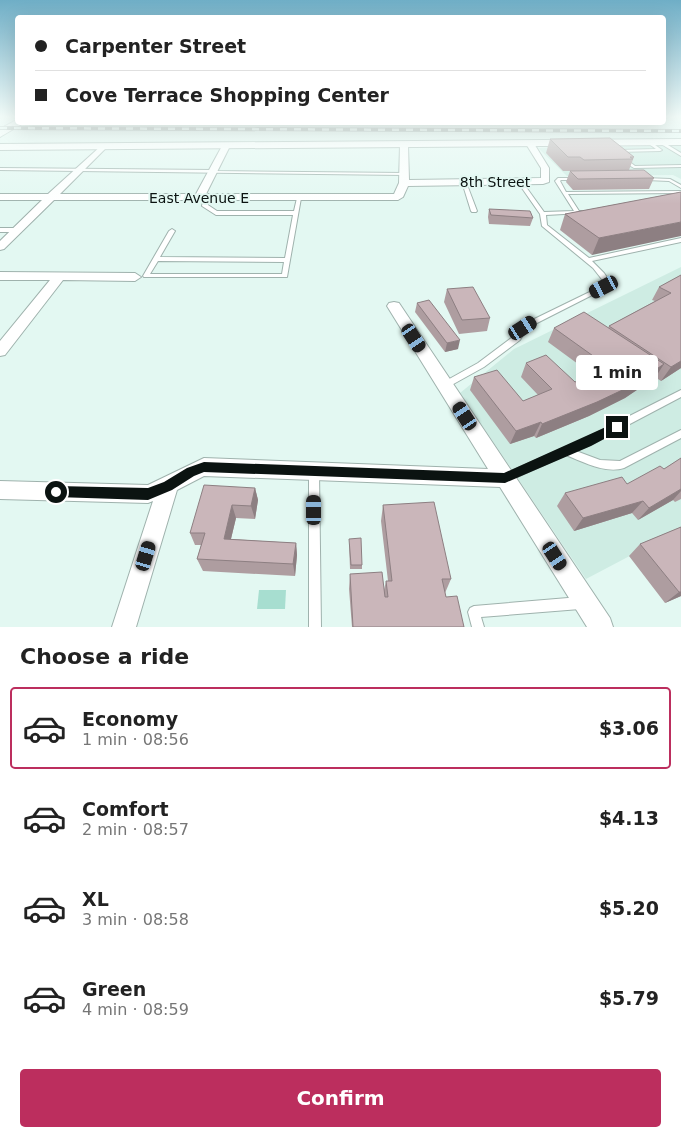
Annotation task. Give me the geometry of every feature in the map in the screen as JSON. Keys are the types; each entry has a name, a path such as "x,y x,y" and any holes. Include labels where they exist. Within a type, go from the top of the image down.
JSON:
{"main road":[{"path":"0,147 194,146"}],"street":[{"path":"202,198 226,146"},
{"path":"404,146 404,178"},
{"name":"8th Street","path":"404,178 464,182 546,180 545,168 531,146"},
{"path":"0,247 102,147"},
{"name":"East Avenue E","path":"0,196 398,197 404,178"},
{"path":"0,276 135,277"},
{"path":"0,351 58,277"},
{"path":"394,306 601,627"},
{"path":"0,490 148,494 168,486 190,472 204,467 505,478"},
{"path":"124,627 168,486"}],"lane":[{"path":"606,146 634,167 681,166"},
{"path":"614,151 660,150 655,146"},
{"path":"667,146 681,155"},
{"path":"675,166 681,171"},
{"path":"0,169 213,172 404,178"},
{"path":"577,212 557,181 560,179 579,179"},
{"path":"636,179 664,179 681,187"},
{"path":"445,385 481,365 517,338 523,328 604,287 607,282 604,276 544,225 543,214 518,181"},
{"path":"464,182 474,211"},
{"path":"564,192 681,192"},
{"path":"202,198 204,206 216,213 296,213"},
{"path":"172,231 146,276 285,276 299,198"},
{"path":"543,214 587,211"},
{"path":"0,230 18,230"},
{"path":"586,260 681,240"},
{"path":"156,259 288,260"},
{"path":"505,478 566,451 681,393"},
{"path":"566,451 600,464 621,465 634,460 681,434"},
{"path":"314,471 315,627"},
{"path":"478,627 474,612 585,603"}],"shaded area":[{"path":"681,146 681,179 673,175 567,176 538,148"},
{"path":"681,267 681,529 586,579 460,393 514,349"}],"green space":[{"path":"259,590 286,590 285,609 257,609"}],"building":[{"path":"557,146 620,146 634,157 630,157 633,159 584,160 580,157 568,157"},
{"path":"644,170 654,178 578,179 570,171"},
{"path":"681,192 681,222 599,238 565,214"},
{"path":"489,209 530,211 533,218 491,215"},
{"path":"681,275 681,361 671,367 609,326 671,293 659,287"},
{"path":"473,287 490,318 462,320 447,289"},
{"path":"429,300 460,340 447,343 417,303"},
{"path":"584,312 664,364 633,385 597,402 542,424 541,422 516,431 474,377 497,370 523,401 552,389 526,363 546,355 575,382 610,368 554,328"},
{"path":"681,458 681,489 649,508 643,501 583,518 565,493 622,477 627,484 660,466 664,469"},
{"path":"204,485 255,488 251,506 232,505 224,539 296,543 293,564 197,559 205,533 190,533"},
{"path":"434,502 451,579 442,579 446,597 457,596 464,627 353,627 350,574 382,572 385,597 388,597 386,581 392,581 383,505"},
{"path":"681,527 681,592 679,592 640,544"},
{"path":"361,538 362,565 351,565 349,539"}],"route":[{"path":"56,492 148,494 168,486 190,472 204,467 505,478 617,427"}]}
